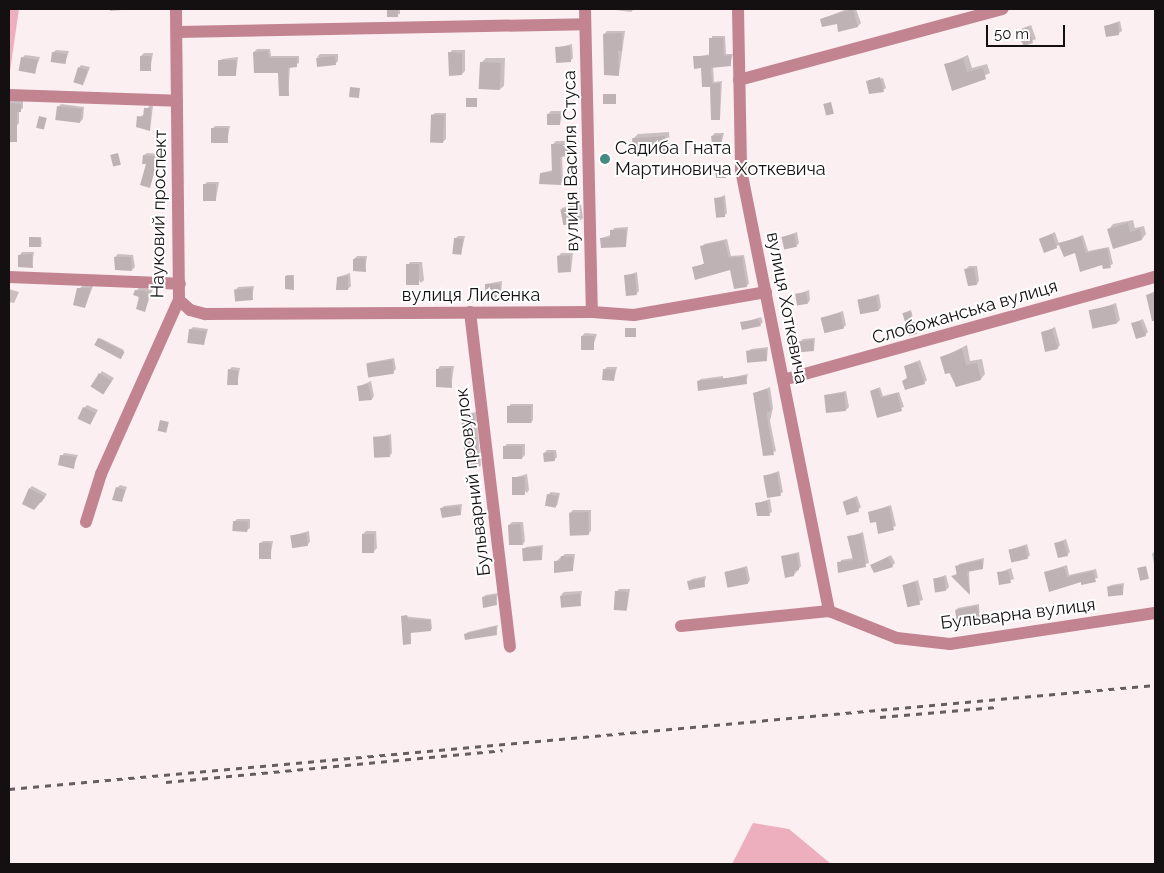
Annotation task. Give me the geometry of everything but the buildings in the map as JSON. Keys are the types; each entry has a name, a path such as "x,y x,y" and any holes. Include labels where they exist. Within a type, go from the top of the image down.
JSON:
{"street":[{"name":"Науковий проспект","path":"86,522 101,474 179,300 176,9"},
{"name":"вулиця Василя Стуса","path":"585,9 592,312"},
{"name":"вулиця Хоткевича","path":"738,9 741,170 829,611"},
{"path":"739,80 1003,9"},
{"path":"177,32 585,24"},
{"path":"9,94 177,101"},
{"path":"9,277 180,284"},
{"name":"Слобожанська вулиця","path":"783,380 1155,277"},
{"name":"вулиця Лисенка","path":"179,300 190,310 205,314 592,312 634,316 766,292"},
{"name":"Бульварний провулок","path":"470,312 510,647"},
{"name":"Бульварна вулиця","path":"681,626 829,611 897,638 950,644 1155,612"}],"shaded area":[{"path":"9,9 19,9 9,78"},
{"path":"753,823 789,829 831,864 732,864"}],"railway":[{"path":"9,789 1155,685"},
{"path":"880,717 997,707"},
{"path":"166,782 502,750"}],"place":[{"name":"Садиба Гната Мартиновича Хоткевича","path":"605,159"}]}
